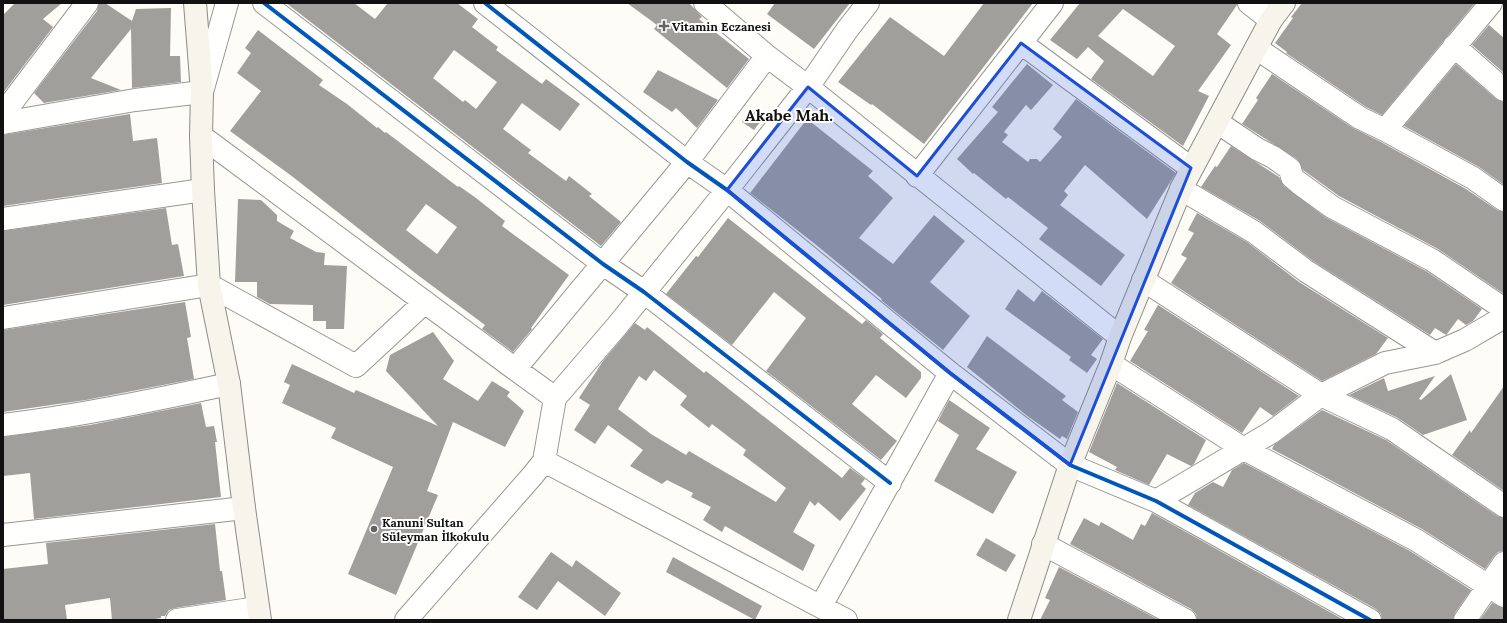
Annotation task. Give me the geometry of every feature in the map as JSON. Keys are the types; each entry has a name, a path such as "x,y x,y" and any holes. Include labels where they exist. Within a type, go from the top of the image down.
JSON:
{"street":[{"path":"3,114 87,3"},
{"path":"177,620 259,614 229,384 209,285 203,190 202,92 195,3"},
{"path":"202,92 227,3"},
{"path":"264,3 603,264 644,292 890,483"},
{"path":"485,3 687,162 727,190 950,373 1070,465 1156,501 1370,620"},
{"path":"705,3 767,56 808,87 917,176 1120,337"},
{"path":"406,620 544,461 555,398 617,326 727,190 808,87 847,30 868,3"},
{"path":"917,176 1052,3"},
{"path":"1249,3 1271,20"},
{"path":"1019,620 1070,465 1111,364 1120,337 1181,189 1271,20 1284,3"},
{"path":"1385,130 1491,3"},
{"path":"1022,43 1191,168"},
{"path":"1454,46 1504,90"},
{"path":"1256,48 1360,118 1473,178 1504,200"},
{"path":"515,370 687,162 767,56"},
{"path":"3,123 134,100 202,92"},
{"path":"1217,122 1257,149 1273,156 1290,169 1292,177 1332,207 1432,260 1504,309"},
{"path":"202,136 515,370 555,398"},
{"path":"1181,189 1254,232 1306,271 1435,353"},
{"path":"3,220 203,190"},
{"path":"1143,280 1321,395 1392,430 1504,506"},
{"path":"3,318 209,285 356,366 425,302"},
{"path":"1156,501 1272,432 1321,395 1385,363 1435,353 1466,340 1504,317"},
{"path":"1111,364 1244,449 1416,540 1496,591"},
{"path":"821,606 950,373"},
{"path":"3,426 157,399 229,384"},
{"path":"544,461 846,620"},
{"path":"3,535 244,508"},
{"path":"1043,544 1185,620"},
{"path":"1465,620 1496,591 1504,562"}],"highlighted area":[{"path":"1021,43 1191,168 1070,465 950,373 727,190 808,87 917,176"}],"building":[{"path":"15,3 62,3 43,19 53,27 3,93 3,15"},
{"path":"99,3 105,3 132,21 136,9 171,8 170,56 180,56 181,82 132,88 131,29 91,78 121,90 44,103 34,93 97,11"},
{"path":"286,3 354,3 375,19 388,3 457,3 478,19 472,27 498,47 496,50 542,84 546,79 580,104 560,131 522,103 503,129 531,150 528,153 566,181 569,176 592,194 589,196 621,222 601,246","holes":["454,50 497,82 476,109 465,100 463,102 433,78"]},
{"path":"627,3 689,3 702,17 699,19 749,59 727,88 654,29 657,25"},
{"path":"775,3 850,3 814,49 767,14"},
{"path":"984,3 1033,3 924,144 872,104 871,105 838,82 890,17 944,56"},
{"path":"1080,3 1237,3 1217,34 1231,45 1198,91 1209,96 1183,146 1091,79 1104,61 1088,47 1077,59 1050,40","holes":["1123,9 1175,46 1153,76 1098,36"]},
{"path":"1302,3 1475,3 1382,115 1366,107 1286,53 1287,52 1275,43 1293,18 1291,17"},
{"path":"1489,25 1504,38 1504,73 1472,45"},
{"path":"258,30 323,80 319,85 347,104 377,128 378,127 385,133 386,132 458,187 459,186 476,198 505,221 502,226 569,275 531,328 532,329 513,352 482,329 485,325 419,276 293,177 230,131 261,91 237,73 251,53 245,48","holes":["426,204 457,227 437,254 406,230"]},
{"path":"1027,64 1053,85 1031,110 1026,105 1004,132 1008,135 1002,142 1028,162 1030,159 1037,159 1040,162 1062,137 1053,129 1076,99 1176,173 1147,219 1085,165 1064,191 1068,195 1060,205 1125,255 1101,286 1039,239 1048,228 1008,197 1006,199 974,173 973,174 957,159 998,112 992,107"},
{"path":"1456,64 1496,99 1504,102 1504,185 1479,167 1404,126"},
{"path":"658,70 718,100 697,128 676,108 672,112 643,92"},
{"path":"1272,74 1353,128 1466,189 1497,210 1504,212 1504,294 1438,249 1339,196 1303,170 1297,159 1242,124 1258,100 1256,98"},
{"path":"750,109 764,117 754,130 742,122"},
{"path":"130,114 133,141 157,138 162,183 3,206 3,135"},
{"path":"807,119 873,171 868,176 893,198 859,238 893,264 934,215 965,241 930,282 970,316 943,350 815,244 750,193"},
{"path":"1231,146 1279,177 1284,186 1325,217 1426,271 1482,309 1473,321 1466,325 1458,319 1446,335 1435,328 1430,335 1313,261 1260,221 1201,187"},
{"path":"238,199 261,200 277,215 277,221 294,231 290,238 316,252 325,253 324,265 347,266 344,329 326,329 326,321 313,321 313,305 270,304 257,297 257,282 235,282"},
{"path":"166,208 172,245 178,244 184,276 3,305 3,231"},
{"path":"1197,213 1247,242 1299,282 1388,338 1376,354 1322,381 1171,283 1187,258 1181,255 1194,233 1188,230"},
{"path":"728,218 862,324 866,320 883,334 880,338 921,372 921,378 906,398 876,375 852,404 897,441 881,460 766,371 806,318 774,292 732,345 666,294 696,256 698,257"},
{"path":"1018,289 1034,302 1042,291 1103,339 1091,355 1097,359 1087,373 1069,360 1071,357 1005,309"},
{"path":"185,302 191,337 187,338 194,379 86,400 3,412 3,330"},
{"path":"1158,305 1299,396 1273,416 1260,407 1242,433 1130,361 1148,331 1144,330"},
{"path":"635,323 645,330 647,327 704,373 706,371 842,478 850,468 865,479 861,484 866,489 840,521 818,502 815,506 810,501 793,532 815,545 803,571 725,526 722,532 703,520 711,507 691,497 693,493 667,480 662,484 630,466 643,450 608,425 595,444 574,430 590,405 579,398 603,361","holes":["654,370 687,396 680,405 709,428 712,424 746,450 743,455 786,488 776,502 689,451 686,455 651,434 618,409 639,376 646,381"]},
{"path":"433,332 454,361 443,379 478,401 492,381 510,392 507,396 524,411 505,447 453,422 427,491 438,495 396,595 348,574 393,467 331,438 336,428 282,403 290,385 284,382 292,364 354,393 356,390 438,426 386,371 390,355"},
{"path":"987,336 1066,396 1062,400 1078,412 1067,439 1062,436 1060,439 1026,415 967,367"},
{"path":"1451,374 1467,420 1423,435 1398,418 1349,395 1384,378 1388,391 1435,376 1419,399 1421,400"},
{"path":"1117,383 1206,440 1194,464 1191,466 1167,454 1149,485 1115,470 1117,467 1089,452"},
{"path":"1504,386 1504,491 1452,455 1470,430 1471,433"},
{"path":"949,400 990,428 976,449 1017,472 993,514 934,481 959,435 938,421"},
{"path":"201,403 206,427 214,426 217,442 215,442 221,497 34,519 30,473 3,476 3,437 90,425"},
{"path":"1322,410 1386,440 1497,516 1504,518 1503,551 1498,552 1494,556 1485,569 1422,529 1272,449 1274,445"},
{"path":"1244,463 1410,551 1471,590 1455,613 1453,620 1382,620 1381,614 1376,609 1188,505 1195,493 1213,482 1223,487 1232,470"},
{"path":"1152,513 1344,620 1197,620 1196,614 1191,609 1070,544 1084,518 1099,526 1101,522 1133,540 1141,524 1145,526"},
{"path":"215,524 220,571 222,571 226,600 175,608 169,610 165,616 161,616 161,618 150,620 112,620 110,598 65,605 67,620 3,620 3,569 48,564 46,543"},
{"path":"986,538 1016,555 1006,572 976,555"},
{"path":"551,552 572,567 576,560 621,593 605,616 558,581 537,610 518,597"},
{"path":"673,557 762,606 755,620 666,572"},
{"path":"1059,567 1159,620 1040,620 1050,600 1045,598"},
{"path":"1492,603 1504,608 1504,620 1480,620"}],"cycle path":[{"path":"264,3 603,264 644,292 890,483"},
{"path":"485,3 687,162 727,190 950,373 1070,465 1156,501 1370,620"}],"place":[{"name":"Vitamin Eczanesi","path":"664,26"},
{"name":"Kanuni Sultan Süleyman İlkokulu","path":"374,529"}],"district":[{"name":"Akabe Mah.","path":"789,115"}]}
